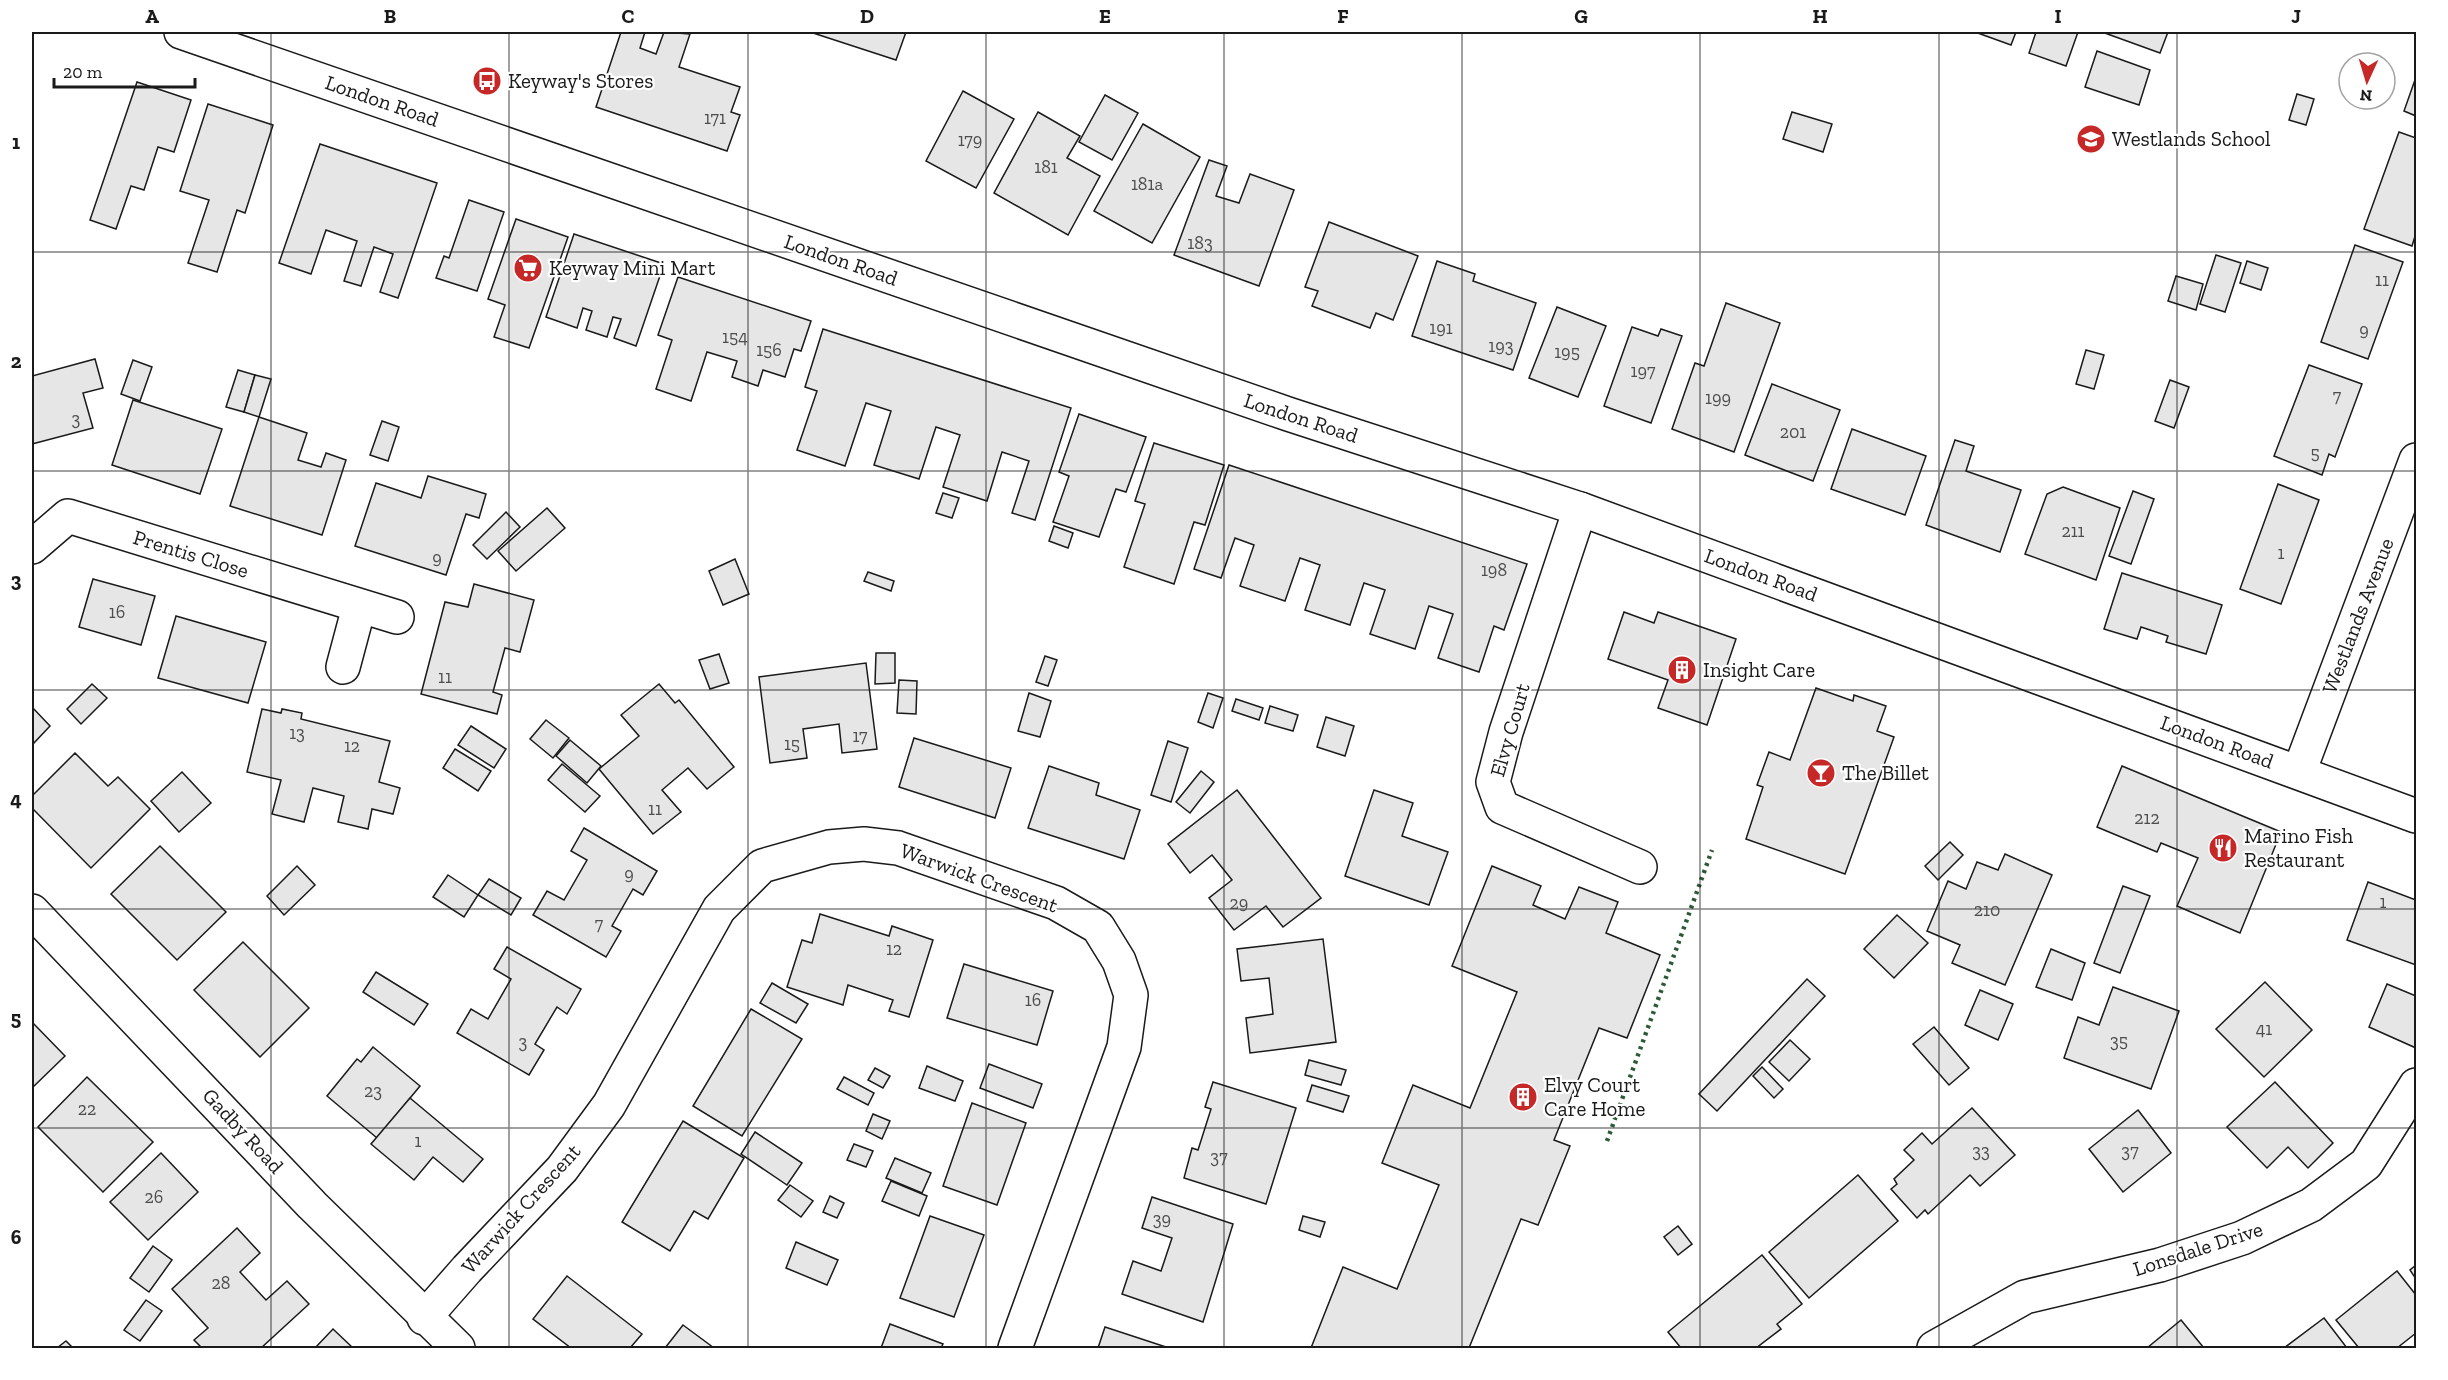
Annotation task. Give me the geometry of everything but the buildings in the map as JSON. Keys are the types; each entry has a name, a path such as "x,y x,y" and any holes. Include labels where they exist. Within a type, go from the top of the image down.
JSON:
{"street":[{"name":"London Road","path":"181,32 1288,414 1580,509 2416,816"},
{"name":"Westlands Avenue","path":"2299,772 2416,460"},
{"name":"Elvy Court","path":"1580,509 1506,732 1493,782 1502,807 1640,867"},
{"name":"Prentis Close","path":"32,547 68,516 397,617"},
{"path":"343,667 359,607"},
{"name":"Warwick Crescent","path":"424,1318 562,1169 609,1105 719,909 762,866 829,847 864,844 898,848 1056,903 1098,927 1119,961 1131,995 1124,1047 1016,1348"},
{"name":"Gadby Road","path":"32,911 424,1318 458,1348"},
{"name":"Lonsdale Drive","path":"1934,1348 2025,1297 2160,1265 2242,1238 2311,1205 2366,1164 2416,1086"}],"hedge":[{"path":"1607,1141 1712,850"}],"place":[{"name":"Keyway's Stores","path":"487,81"},
{"name":"Westlands School","path":"2091,139"},
{"name":"Keyway Mini Mart","path":"528,268"},
{"name":"Insight Care","path":"1682,670"},
{"name":"The Billet","path":"1821,773"},
{"name":"Marino Fish Restaurant","path":"2223,848"},
{"name":"Elvy Court Care Home","path":"1523,1097"}]}
